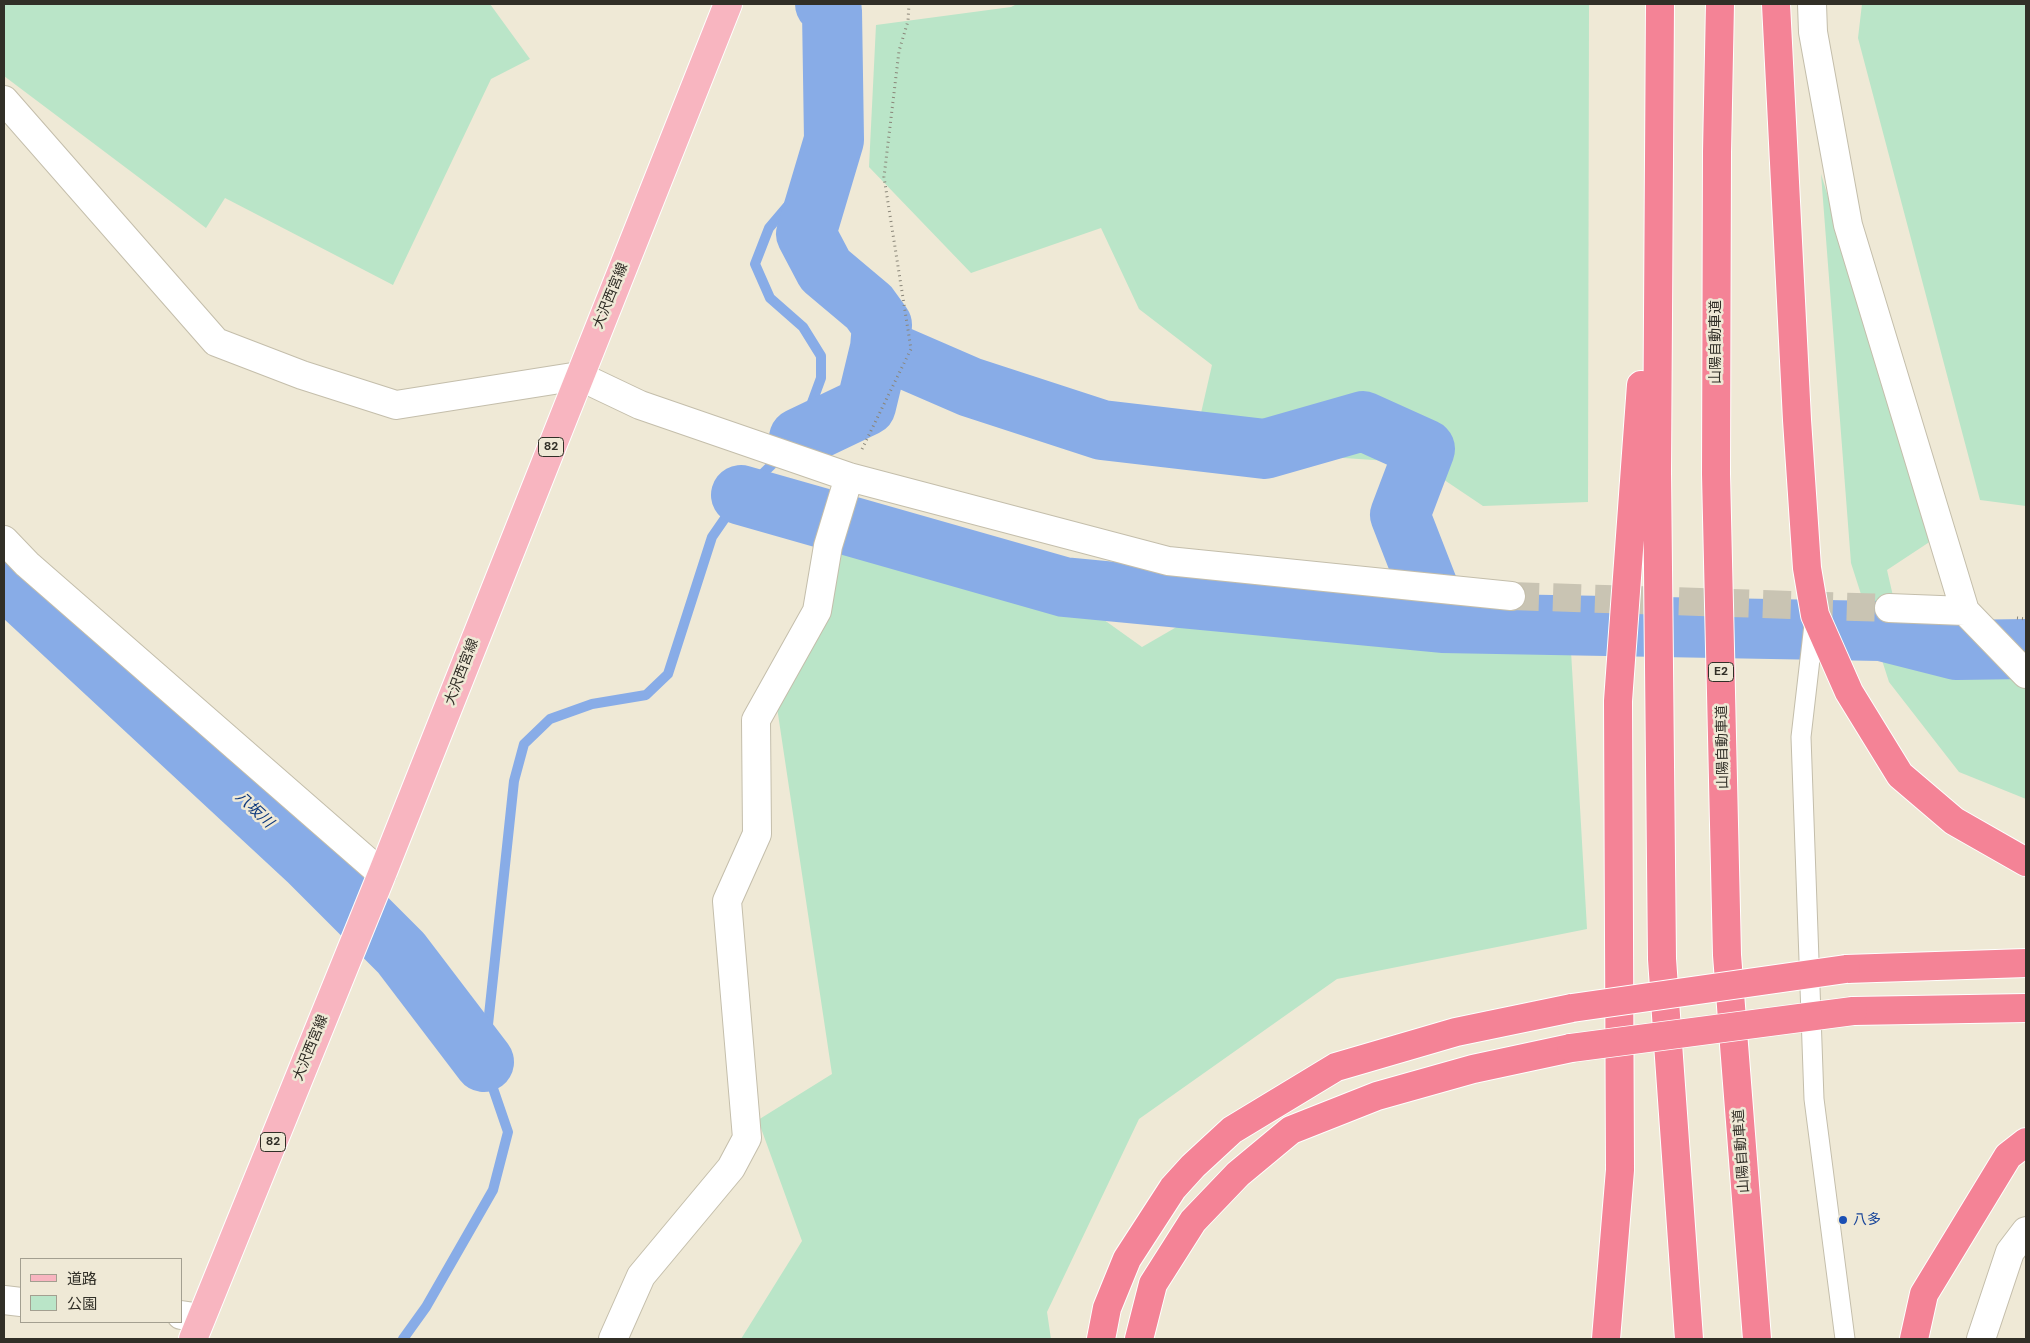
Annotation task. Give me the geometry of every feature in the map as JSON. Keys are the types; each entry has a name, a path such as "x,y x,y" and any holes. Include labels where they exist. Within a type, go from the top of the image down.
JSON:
{"highway":[{"path":"1660,4 1658,470 1662,959 1689,1339"},
{"name":"山陽自動車道","path":"1720,4 1717,152 1716,474 1728,955 1757,1339"},
{"path":"1776,4 1798,430 1807,568 1815,615 1849,692 1900,775 1954,821 2026,862"},
{"path":"1606,1339 1620,1170 1618,701 1658,152"},
{"path":"1101,1339 1107,1308 1127,1259 1173,1188 1193,1166 1232,1130 1336,1067 1456,1032 1572,1008 1846,969 2026,963"},
{"path":"1139,1339 1153,1284 1193,1221 1238,1174 1291,1130 1376,1096 1473,1069 1571,1048 1853,1011 2026,1008"},
{"path":"1914,1339 1924,1294 2008,1156 2026,1142"}],"main road":[{"name":"大沢西宮線","path":"192,1324 354,944 728,4"}],"street":[{"path":"1812,4 1813,32 1848,225 1965,611 2026,674"},
{"path":"4,100 216,342 302,375 396,405 579,376 640,405 849,477 1168,561 1512,596"},
{"path":"613,1339 640,1276 730,1168 746,1138 727,901 758,834 756,720 818,612 828,546 849,477"},
{"path":"4,540 28,564 379,882"},
{"path":"1889,608 1965,611"},
{"path":"1982,1339 2010,1252 2026,1231"},
{"path":"4,1300 20,1302"}],"lane":[{"path":"1815,615 1801,737 1814,1099 1845,1339"}],"path":[{"path":"849,477 911,349 884,177 899,51 908,21 909,4"}],"green space":[{"path":"4,4 490,4 530,59 491,79 393,285 225,198 206,228 4,76"},
{"path":"1017,4 1589,4 1588,502 1483,506 1419,463 1193,448 1212,365 1139,309 1101,228 971,273 869,167 876,25 1011,7"},
{"path":"1862,4 2026,4 2026,506 1980,500 1858,38"},
{"path":"1821,174 1934,539 1887,570 1908,661 2026,674 2026,799 1959,772 1889,682 1851,563"},
{"path":"837,543 1086,607 1142,647 1199,614 1571,651 1587,929 1337,979 1139,1119 1047,1312 1051,1339 741,1339 802,1241 758,1120 832,1074 775,694"}],"waterway":[{"path":"403,1339 426,1307 493,1190 508,1132 484,1062 514,781 524,744 550,719 592,704 646,695 668,674 712,537 741,495 799,438 821,378 821,356 803,327 770,298 755,264 769,228 797,195 811,148 813,4"},
{"path":"825,4 832,11 834,140 806,234 825,270 869,307 882,325 880,348"},
{"path":"799,438 866,406 880,348 970,387 1102,430 1265,449 1363,421 1425,449 1400,515 1442,623"},
{"path":"741,495 1064,587 1442,623 1881,631 1956,650 2026,649"},
{"name":"八坂川","path":"4,578 309,861 401,953 484,1062"}],"tunnel":[{"path":"1511,596 1889,608"}],"place":[{"name":"八多","path":"1843,1220"}]}
